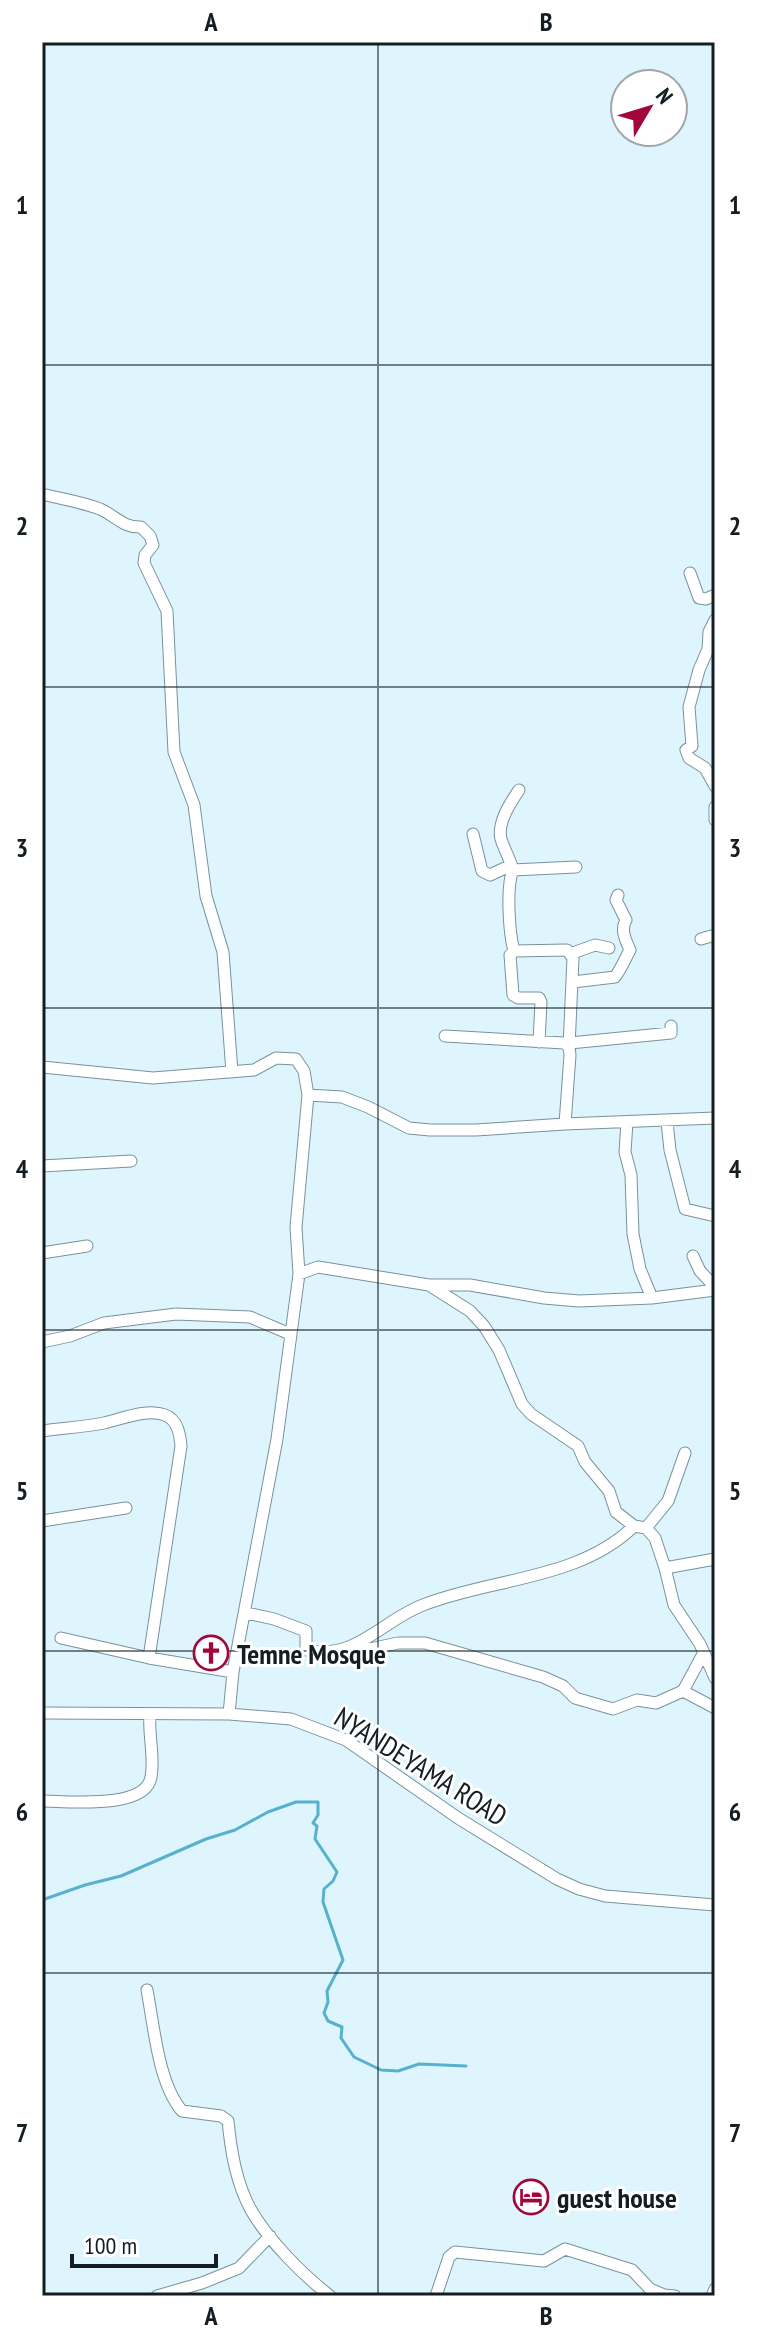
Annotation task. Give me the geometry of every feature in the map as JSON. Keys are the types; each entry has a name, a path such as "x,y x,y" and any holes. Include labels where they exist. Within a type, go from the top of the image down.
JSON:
{"street":[{"path":"42,494 104,510 122,524 141,527 150,536 153,545 145,555 144,563 167,611 174,752 194,805 202,880 223,952 232,1072"},
{"path":"690,573 699,598 715,595"},
{"path":"715,620 689,707 692,746 686,750 689,758 705,768 715,786"},
{"path":"513,870 501,839 501,829 507,809 519,790"},
{"path":"715,807 715,820"},
{"path":"473,834 482,871 490,875 505,868 576,867"},
{"path":"513,870 510,874 510,897 514,951"},
{"path":"573,982 615,977 619,972 630,950 624,938 623,924 626,920 616,900 618,895"},
{"path":"701,939 715,935"},
{"path":"570,954 595,945 609,948"},
{"path":"539,1042 541,1002 539,998 518,998 513,995 510,955 514,951 567,950 573,958 573,982 565,1124"},
{"path":"445,1036 569,1045 671,1033 671,1026"},
{"path":"42,1067 153,1078 254,1070 276,1058 296,1059 304,1071 308,1095 296,1227 299,1274 277,1439 233,1672 229,1714"},
{"path":"308,1095 342,1097 409,1128 476,1130 715,1118"},
{"path":"627,1122 625,1152 631,1175 633,1234 640,1269 652,1298"},
{"path":"667,1122 670,1150 685,1209 715,1216"},
{"path":"42,1166 131,1161"},
{"path":"42,1253 87,1246"},
{"path":"693,1256 702,1274 715,1289"},
{"path":"299,1274 318,1267 429,1285 470,1285 579,1301 652,1298 715,1289"},
{"path":"698,1292 702,1274"},
{"path":"429,1285 470,1311 484,1326 499,1350 522,1404 531,1414 578,1446 585,1462 609,1491 616,1512 655,1538 674,1605 700,1644 715,1678"},
{"path":"42,1342 70,1336 104,1323 176,1314 250,1317 290,1334"},
{"path":"42,1431 150,1413 167,1415 175,1422 181,1446 149,1658"},
{"path":"246,1613 306,1631 306,1650 326,1651 361,1643 423,1605 454,1593 500,1584 566,1565 620,1541 668,1501 685,1453"},
{"path":"42,1521 126,1508"},
{"path":"665,1568 715,1559"},
{"path":"61,1638 149,1658 233,1672"},
{"path":"361,1643 370,1649 398,1643 425,1643 543,1677 563,1686 575,1698 613,1709 637,1700 656,1703 683,1691 703,1654"},
{"path":"683,1691 715,1708"},
{"name":"NYANDEYAMA ROAD","path":"42,1713 229,1714 291,1719 346,1740 458,1818 557,1879 579,1889 605,1896 715,1905"},
{"path":"42,1801 103,1801 135,1796 146,1789 152,1778 148,1735 150,1714"},
{"path":"147,1990 159,2057 172,2099 182,2111 221,2116 228,2121 231,2152 251,2211 270,2236 330,2296"},
{"path":"157,2296 239,2268 270,2236"},
{"path":"436,2296 449,2257 455,2252 544,2261 565,2249 600,2257 632,2270 650,2289 675,2296"},
{"path":"712,2296 715,2289"}],"waterway":[{"path":"42,1900 121,1876 296,1802 318,1802 318,1815 313,1823 317,1826 315,1839 337,1872 324,1889 323,1902 343,1960 327,1991 328,2002 324,2013 328,2021 342,2027 341,2038 354,2057 381,2070 398,2071 419,2064 466,2066"}],"place":[{"name":"Temne Mosque","path":"211,1653"},
{"name":"guest house","path":"531,2197"}]}
